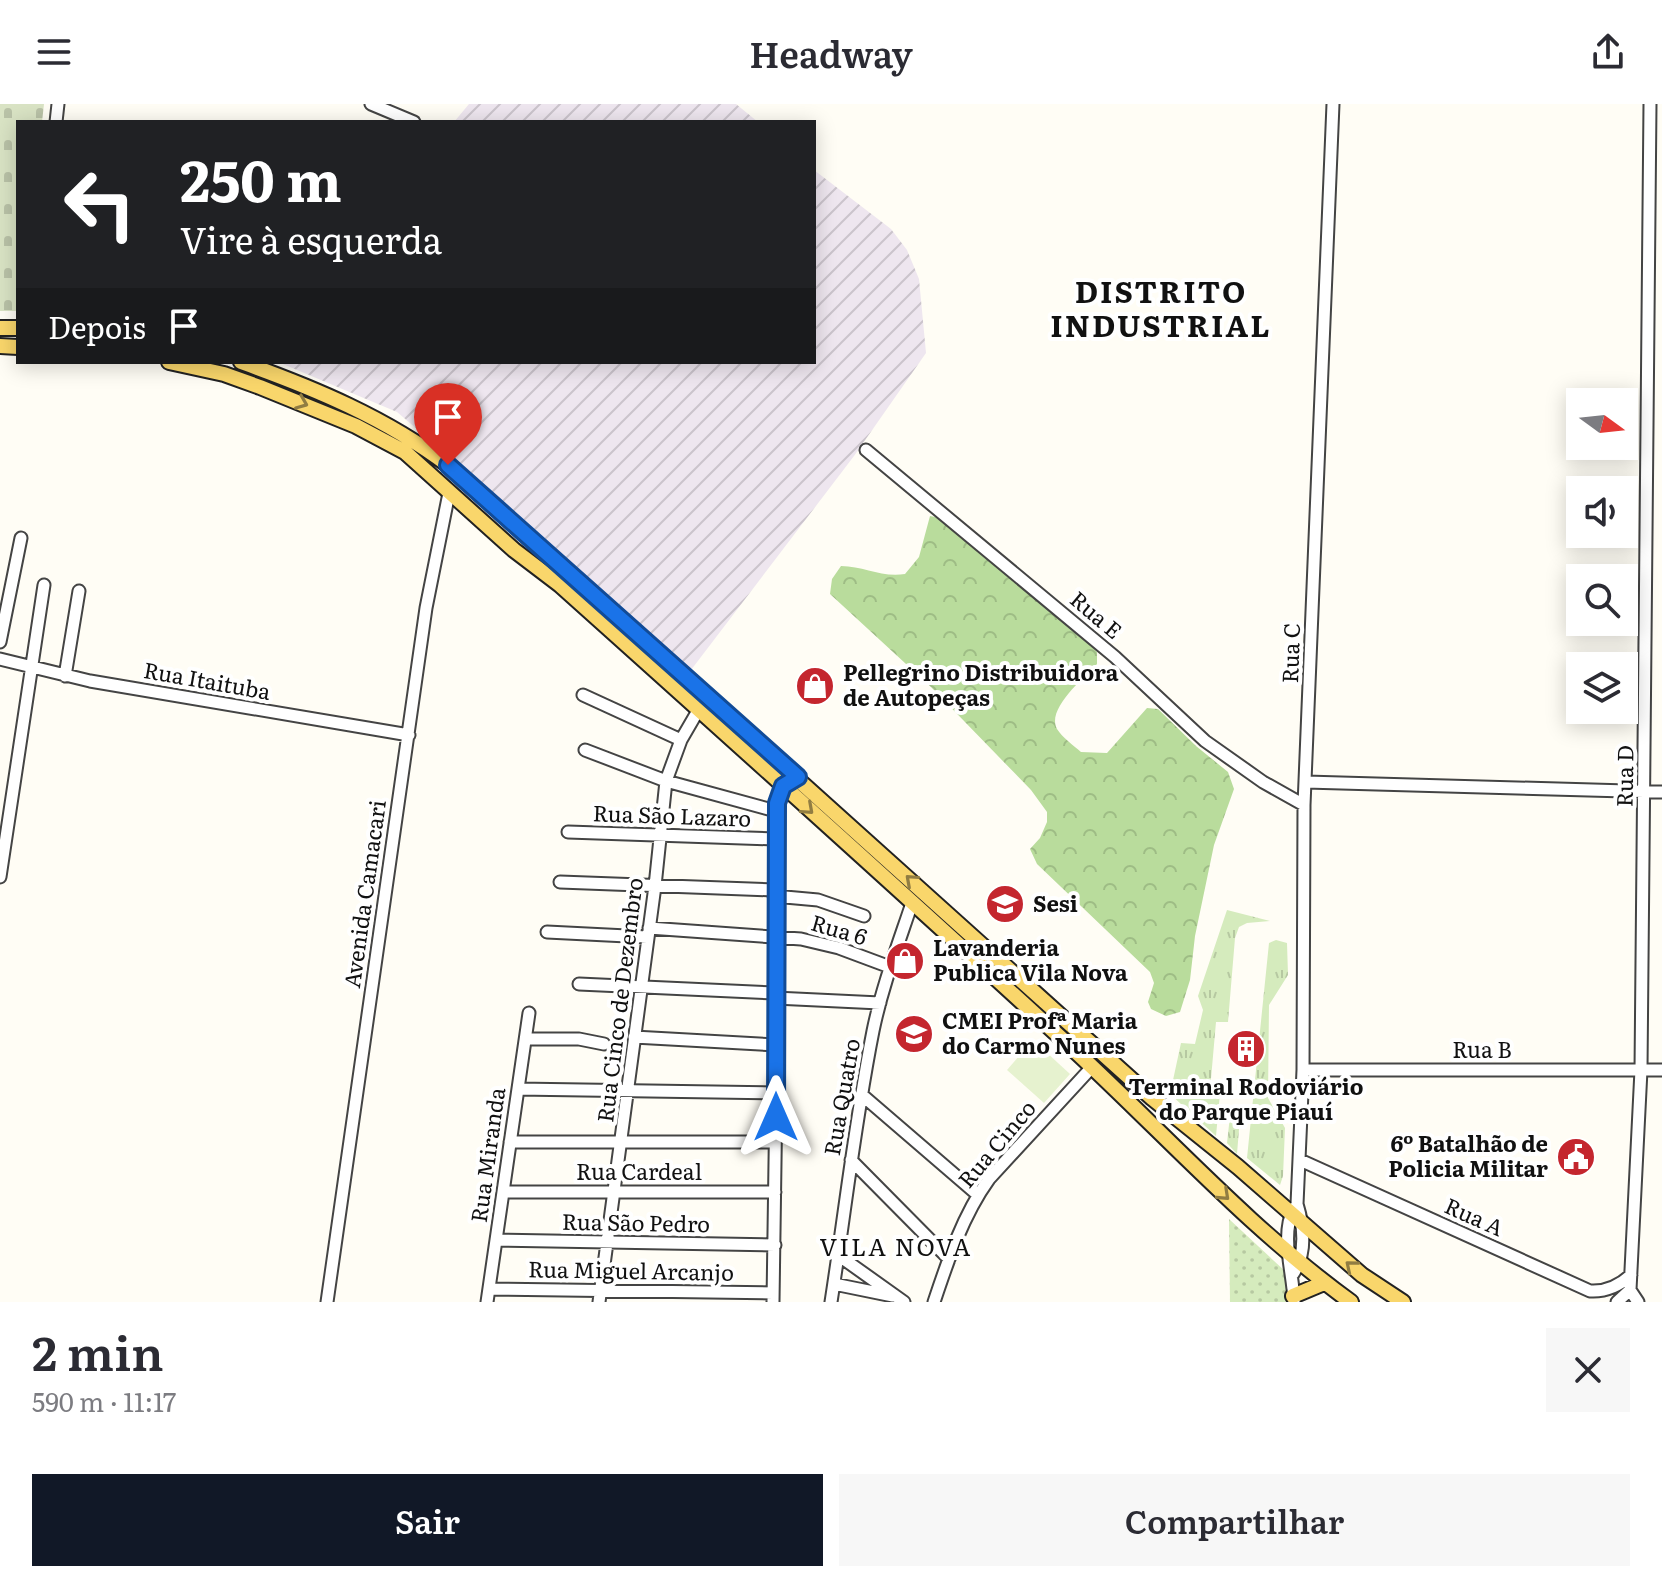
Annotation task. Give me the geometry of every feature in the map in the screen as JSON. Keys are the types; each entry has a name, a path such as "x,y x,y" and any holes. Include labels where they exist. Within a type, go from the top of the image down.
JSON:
{"main road":[{"path":"178,364 224,374 260,387 344,421 413,458 699,709 721,719 798,777 1152,1098 1294,1209 1303,1225 1362,1275 1403,1302"},
{"path":"246,364 381,421 431,452 457,473 721,719 783,786 1092,1067 1287,1251 1296,1268 1351,1302"},
{"path":"260,387 265,371"},
{"path":"446,490 448,476 457,473"},
{"path":"510,546 519,540 522,531"},
{"path":"783,786 798,777"},
{"path":"940,928 951,916"},
{"path":"1171,1144 1202,1163 1221,1154"},
{"path":"1294,1299 1324,1283"}],"street":[{"path":"371,104 409,120"},
{"name":"Rua C","path":"1287,1251 1300,1160 1304,805 1333,104"},
{"name":"Rua D","path":"1630,1290 1641,1070 1650,104"},
{"name":"Rua E","path":"866,450 1115,657 1205,741 1263,782 1304,805"},
{"name":"Avenida Camacari","path":"327,1302 426,608 446,490"},
{"path":"0,642 21,538"},
{"path":"0,877 3,837 44,585"},
{"path":"65,676 79,591"},
{"name":"Rua Itaituba","path":"0,659 65,676 409,735"},
{"path":"583,695 681,740"},
{"name":"Rua Cinco de Dezembro","path":"600,1296 655,886 666,781 681,740 699,709"},
{"path":"585,750 666,781 776,811"},
{"path":"1306,782 1662,792"},
{"path":"773,1298 775,839 777,798 783,786"},
{"name":"Rua São Lazaro","path":"568,832 775,839"},
{"path":"560,882 774,893 818,900 864,916"},
{"name":"Rua Quatro","path":"831,1302 851,1160 880,1003 912,903"},
{"name":"Rua 6","path":"547,932 775,937 823,943 890,967"},
{"path":"579,984 880,1003"},
{"name":"Rua Miranda","path":"487,1302 529,1013"},
{"path":"634,1037 776,1045"},
{"path":"526,1039 579,1039 604,1044"},
{"name":"Rua Cinco","path":"934,1302 977,1194 1092,1067"},
{"name":"Rua B","path":"1303,1070 1662,1070"},
{"path":"518,1089 776,1093"},
{"path":"862,1095 977,1194"},
{"path":"510,1142 775,1142"},
{"path":"851,1160 949,1259"},
{"name":"Rua A","path":"1300,1160 1590,1291 1614,1287 1631,1275"},
{"name":"Rua Cardeal","path":"503,1192 775,1192"},
{"path":"1294,1299 1303,1225"},
{"name":"Rua São Pedro","path":"496,1240 775,1245"},
{"path":"838,1255 901,1300"},
{"path":"834,1284 901,1300"},
{"name":"Rua Miguel Arcanjo","path":"489,1289 600,1296 773,1298"},
{"path":"1617,1302 1630,1290 1638,1302"}],"shaded area":[{"path":"469,104 736,104 756,120 456,120"},
{"path":"816,172 891,229 907,250 919,279 926,353 854,456 691,670 397,412 283,364 816,364"}],"green space":[{"path":"0,104 44,104 42,120 16,120 16,311 0,311"},
{"path":"930,516 940,518 1082,636 1097,652 1097,664 1061,703 1055,721 1062,735 1081,752 1107,753 1147,708 1158,709 1228,772 1234,789 1214,845 1195,936 1190,980 1180,1012 1166,1016 1151,1009 1148,1002 1154,983 1150,972 1037,864 1030,849 1040,838 1047,822 1047,812 1031,790 931,687 830,594 832,579 841,566 905,574 919,557"},
{"path":"1227,910 1270,921 1247,923 1239,927 1235,938 1228,1022 1216,1022 1210,1090 1220,1093 1216,1136 1170,1094 1181,1043 1195,1044 1203,1010 1198,996"},
{"path":"1276,940 1287,943 1288,975 1269,1005 1268,1098 1285,1128 1280,1185 1247,1158 1269,943"},
{"path":"1033,1040 1070,1074 1044,1103 1007,1070"},
{"path":"1230,1116 1240,1117 1237,1154 1227,1143"},
{"path":"1229,1219 1287,1273 1288,1302 1230,1302"}],"place":[{"name":"Pellegrino Distribuidora de Autopeças","path":"815,686"},
{"name":"Sesi","path":"1005,904"},
{"name":"Lavanderia Publica Vila Nova","path":"905,961"},
{"name":"CMEI Profª Maria do Carmo Nunes","path":"914,1034"},
{"name":"Terminal Rodoviário do Parque Piauí","path":"1246,1049"},
{"name":"6º Batalhão de Policia Militar","path":"1576,1157"}],"district":[{"name":"DISTRITO INDUSTRIAL","path":"1161,310"},
{"name":"VILA NOVA","path":"896,1248"}],"route":[{"path":"448,465 798,777 783,786 777,798 774,890 776,1117"}]}
